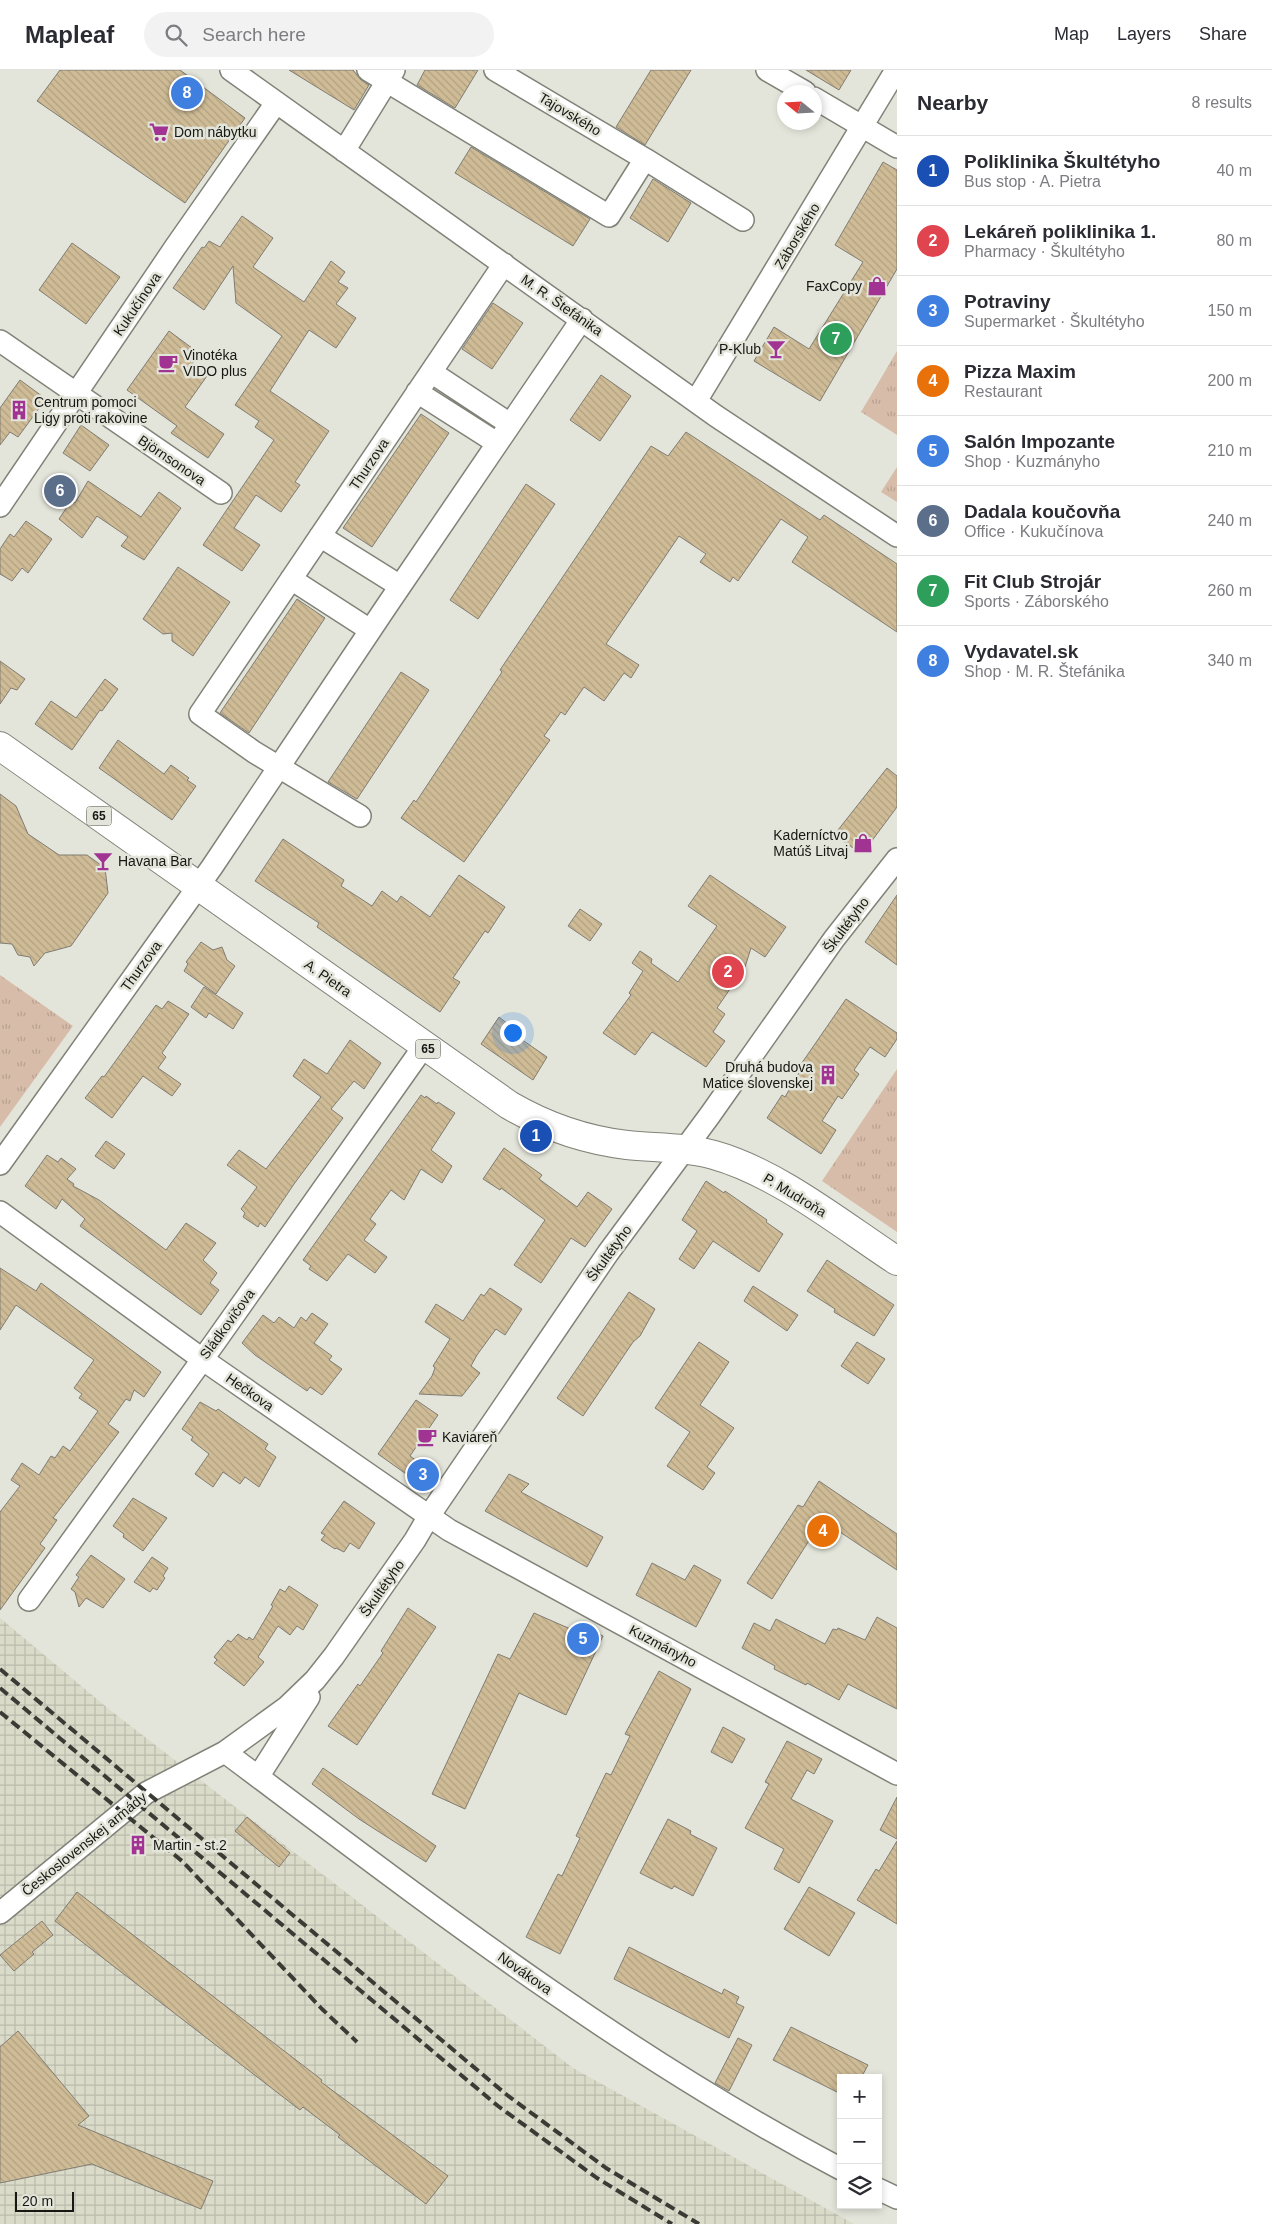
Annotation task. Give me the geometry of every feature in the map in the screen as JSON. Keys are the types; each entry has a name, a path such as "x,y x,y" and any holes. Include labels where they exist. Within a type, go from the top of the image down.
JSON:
{"main road":[{"name":"A. Pietra","path":"0,746 509,1106 546,1125 611,1142 683,1150"},
{"name":"P. Mudroňa","path":"683,1150 713,1155 759,1174 895,1256"}],"street":[{"name":"M. R. Štefánika","path":"230,70 696,401 897,536"},
{"path":"368,70 390,76 609,216 645,159"},
{"name":"Tajovského","path":"495,70 743,220"},
{"path":"767,70 793,85"},
{"name":"Záborského","path":"696,401 896,70"},
{"path":"344,152 390,76"},
{"name":"Kukučínova","path":"0,506 276,103"},
{"path":"822,103 897,147"},
{"name":"Thurzova","path":"360,816 254,752 200,714 504,264"},
{"name":"Thurzova","path":"0,1164 199,886 370,630 582,319"},
{"name":"Björnsonova","path":"0,341 221,493"},
{"path":"431,372 510,424"},
{"path":"418,392 498,443"},
{"path":"320,536 400,586"},
{"path":"291,579 370,630"},
{"name":"Škultétyho","path":"258,1776 334,1656 416,1540 429,1516 608,1253 834,939 897,859"},
{"name":"Sládkovičova","path":"29,1600 424,1046"},
{"name":"Hečkova","path":"0,1212 202,1359 429,1516"},
{"name":"Kuzmányho","path":"429,1516 449,1530 897,1774"},
{"name":"Škultétyho","path":"170,1779 225,1752 287,1707 315,1680 334,1656"},
{"name":"Novákova","path":"225,1752 449,1919 583,2014 715,2099 837,2167"},
{"name":"Československej armády","path":"0,1912 134,1801 170,1779"},
{"path":"882,2191 897,2198"}],"shaded area":[{"path":"0,1618 110,1710 573,2068 854,2224 0,2224"}],"green space":[{"path":"897,351 897,435 861,412"},
{"path":"897,467 897,502 881,492"},
{"path":"0,975 73,1026 0,1127"},
{"path":"897,1069 897,1232 822,1181"}],"building":[{"name":"Dom nábytku","path":"60,70 180,70 245,118 185,203 37,101"},
{"path":"289,70 353,70 361,80 369,85 354,110"},
{"path":"425,70 478,70 455,108 417,85"},
{"path":"651,70 691,70 645,145 616,127"},
{"path":"806,70 851,70 839,90"},
{"path":"471,147 590,219 573,246 455,173"},
{"path":"883,162 897,170 897,269 820,401 754,361 774,327 809,349 863,262 835,245"},
{"path":"653,179 691,203 668,242 630,218"},
{"path":"242,216 273,238 253,267 304,302 331,261 345,272 338,282 348,288 336,304 356,318 336,348 309,330 270,391 329,431 295,482 300,485 281,512 256,495 234,528 260,545 242,571 203,545 274,440 255,427 259,421 235,405 282,336 236,303 233,266 204,310 173,288 202,247 204,248 209,241 220,247"},
{"path":"72,243 120,277 86,324 39,290"},
{"path":"493,303 523,323 492,369 462,349"},
{"path":"169,331 200,354 191,365 207,376 185,407 224,434 208,458 171,433 177,426 127,390"},
{"path":"601,375 631,396 600,441 570,420"},
{"name":"Centrum pomoci Ligy proti rakovine","path":"20,380 46,399 18,437 10,432 0,445 0,408"},
{"path":"421,414 449,433 372,547 343,528"},
{"path":"81,425 109,445 90,471 63,453"},
{"path":"686,432 820,520 824,515 897,564 897,632 792,562 808,537 781,519 738,581 733,577 730,582 700,562 706,554 679,536 606,644 639,665 631,678 624,673 604,701 584,687 565,715 561,712 544,736 550,740 464,862 401,818 414,800 416,802 502,672 500,670 651,446 668,456"},
{"path":"88,481 141,517 159,492 181,508 144,560 121,546 128,537 97,516 82,538 59,519 71,501 75,503"},
{"path":"526,484 555,504 478,619 450,600"},
{"path":"26,521 52,539 28,573 22,568 12,581 0,574 0,549 10,534 14,537"},
{"path":"178,567 230,602 193,656 172,641 172,633 163,634 143,619"},
{"path":"297,599 325,618 249,733 220,713"},
{"path":"0,661 25,679 17,690 11,688 0,704"},
{"path":"401,672 429,690 357,799 328,782"},
{"path":"105,679 118,689 102,711 100,710 72,750 35,724 51,701 76,718"},
{"path":"118,740 164,774 171,765 189,778 187,780 196,786 172,820 99,768"},
{"path":"887,768 897,776 897,807 862,854 834,835"},
{"path":"0,794 16,806 28,834 59,855 87,855 105,868 108,893 71,946 45,953 34,966 30,957 18,955 12,944 0,943"},
{"path":"283,839 344,880 341,886 372,906 382,891 397,902 401,896 430,917 459,875 505,907 488,933 485,931 453,978 460,982 440,1012 317,927 319,923 255,881"},
{"path":"710,875 786,927 765,957 751,948 745,967 717,1008 725,1014 713,1032 725,1041 706,1067 652,1032 635,1055 603,1033 631,995 629,993 643,971 632,963 640,951 652,959 651,963 678,982 717,926 688,906"},
{"path":"897,895 897,965 865,942"},
{"path":"580,909 602,924 590,941 568,926"},
{"path":"201,942 213,950 222,947 227,960 235,966 216,994 184,971 188,964 186,962"},
{"path":"204,987 243,1013 233,1029 209,1013 206,1018 191,1007"},
{"name":"Druhá budova Matice slovenskej","path":"846,999 897,1033 897,1039 885,1057 870,1047 854,1070 859,1074 842,1099 838,1096 822,1121 836,1130 821,1154 767,1118 782,1095 785,1097 800,1071 797,1070"},
{"path":"168,1001 189,1014 162,1053 166,1057 158,1068 181,1084 172,1096 143,1076 112,1118 85,1098 102,1076 104,1077 156,1005 162,1009"},
{"path":"499,1017 513,1028 511,1031 518,1037 547,1057 533,1080 481,1044"},
{"path":"350,1040 381,1063 364,1089 354,1081 331,1109 343,1118 265,1227 260,1223 258,1227 243,1217 245,1213 241,1209 257,1187 227,1165 239,1150 266,1169 321,1097 293,1076 304,1059 327,1074"},
{"path":"421,1095 425,1098 426,1096 437,1104 438,1102 455,1113 431,1150 452,1166 442,1183 421,1169 404,1200 391,1190 370,1219 376,1224 364,1240 387,1257 375,1273 348,1254 327,1281 309,1269 311,1266 303,1260"},
{"path":"106,1141 125,1154 114,1169 95,1156"},
{"path":"504,1148 542,1175 539,1179 577,1207 588,1192 612,1209 585,1247 571,1238 541,1283 514,1265 545,1220 501,1188 500,1190 483,1179"},
{"path":"47,1155 58,1162 61,1158 76,1169 67,1179 74,1184 73,1186 99,1200 166,1250 186,1223 216,1243 203,1260 217,1273 210,1283 219,1290 201,1315 80,1226 85,1219 62,1199 56,1209 25,1186"},
{"path":"706,1181 724,1193 725,1191 767,1220 766,1222 783,1234 759,1272 713,1241 694,1269 679,1259 697,1231 682,1220"},
{"path":"827,1260 894,1305 874,1336 834,1312 835,1309 807,1291"},
{"path":"0,1268 36,1291 41,1283 161,1372 144,1397 134,1390 130,1401 126,1399 108,1424 119,1432 53,1518 57,1520 40,1544 45,1548 0,1610 0,1512 20,1486 11,1480 22,1463 39,1475 51,1456 55,1458 63,1446 70,1451 98,1411 79,1398 82,1394 74,1388 94,1360 16,1305 0,1330"},
{"path":"753,1286 798,1315 787,1331 744,1301"},
{"path":"490,1288 522,1309 505,1335 496,1329 477,1355 471,1366 480,1373 462,1396 419,1394 432,1376 435,1368 433,1366 450,1339 425,1322 436,1304 463,1321 481,1294 484,1296"},
{"path":"629,1292 655,1309 640,1336 633,1342 583,1416 557,1398"},
{"path":"312,1313 328,1324 314,1343 332,1356 329,1360 342,1369 322,1395 310,1387 307,1391 255,1355 242,1343 263,1315 274,1323 279,1317 294,1328 301,1317 306,1321"},
{"path":"699,1342 729,1362 700,1405 734,1428 707,1467 715,1473 703,1490 667,1466 690,1432 655,1408"},
{"path":"857,1342 885,1359 868,1384 841,1366"},
{"path":"416,1400 438,1415 410,1456 432,1472 423,1486 378,1454"},
{"path":"200,1402 216,1411 218,1409 268,1444 265,1449 276,1457 259,1487 245,1477 240,1484 223,1472 213,1487 195,1474 209,1454 191,1440 193,1437 182,1429"},
{"path":"509,1474 529,1484 521,1492 603,1537 587,1567 485,1511"},
{"path":"819,1481 897,1534 897,1570 822,1520 772,1599 747,1583 798,1505 803,1507"},
{"path":"133,1498 167,1518 143,1551 123,1537 124,1534 113,1526"},
{"path":"344,1501 375,1523 359,1549 350,1543 344,1552 335,1549 321,1540 325,1535 321,1533"},
{"path":"91,1555 125,1579 103,1608 86,1598 79,1607 75,1592 71,1589 79,1577 76,1575"},
{"path":"152,1557 168,1568 163,1576 165,1578 157,1590 153,1588 150,1592 134,1582"},
{"path":"652,1563 685,1580 694,1565 721,1580 696,1627 636,1595"},
{"path":"289,1586 318,1605 303,1630 297,1626 290,1635 278,1626 258,1657 264,1662 244,1686 214,1663 217,1660 214,1657 228,1640 231,1642 238,1634 247,1640 249,1637 253,1640 273,1606 271,1605 280,1589 285,1592"},
{"path":"408,1608 436,1627 357,1745 328,1726 383,1653 381,1651"},
{"path":"534,1613 575,1631 578,1625 603,1636 566,1715 519,1693 465,1809 432,1794 498,1654 510,1659"},
{"path":"877,1617 897,1628 897,1709 848,1684 839,1700 807,1683 806,1685 774,1669 775,1666 742,1648 754,1623 770,1631 776,1619 825,1644 833,1629 837,1630 838,1628 865,1640"},
{"path":"659,1671 691,1689 560,1954 526,1937 558,1874 562,1876 580,1838 576,1836 606,1773 611,1775 630,1736 625,1734"},
{"path":"723,1727 745,1739 732,1763 711,1752"},
{"path":"787,1741 822,1759 814,1774 807,1770 791,1799 833,1821 799,1883 774,1869 784,1849 745,1828 769,1784 765,1782"},
{"path":"323,1768 436,1846 426,1862 359,1819 312,1784"},
{"path":"897,1797 897,1839 880,1830"},
{"path":"247,1817 290,1853 279,1867 235,1831"},
{"path":"668,1819 691,1831 690,1834 717,1848 693,1896 674,1886 672,1889 640,1873"},
{"path":"897,1841 897,1924 857,1900 876,1869 879,1871"},
{"path":"809,1887 855,1913 829,1956 784,1929"},
{"path":"77,1892 322,2080 321,2082 448,2176 426,2204 338,2137 340,2135 303,2107 300,2110 55,1921"},
{"path":"42,1921 53,1935 32,1952 34,1954 14,1971 0,1955"},
{"path":"629,1947 722,1994 724,1989 739,1997 736,2003 744,2007 729,2038 614,1979"},
{"path":"791,2027 868,2065 863,2074 837,2074 837,2092 773,2060"},
{"path":"18,2031 89,2116 78,2125 213,2181 201,2209 92,2164 0,2183 0,2047"},
{"path":"738,2038 752,2045 729,2091 715,2083"}],"railway":[{"path":"0,1669 507,2095 606,2168 699,2224"},
{"path":"0,1688 498,2106 597,2178 672,2224"},
{"path":"0,1712 182,1861 322,2009 357,2042"}],"place":[{"name":"Vydavatel.sk","path":"187,93"},
{"name":"Dom nábytku","path":"159,132"},
{"name":"FaxCopy","path":"877,286"},
{"name":"Fit Club Strojár","path":"836,339"},
{"name":"P-Klub","path":"776,349"},
{"name":"Vinotéka VIDO plus","path":"168,363"},
{"name":"Centrum pomoci Ligy proti rakovine","path":"19,410"},
{"name":"Dadala koučovňa","path":"60,491"},
{"name":"Kaderníctvo Matúš Litvaj","path":"863,843"},
{"name":"Havana Bar","path":"103,861"},
{"name":"Lekáreň poliklinika 1.","path":"728,972"},
{"name":"Druhá budova Matice slovenskej","path":"828,1075"},
{"name":"Poliklinika Škultétyho","path":"536,1136"},
{"name":"Kaviareň","path":"427,1437"},
{"name":"Potraviny","path":"423,1475"},
{"name":"Pizza Maxim","path":"823,1531"},
{"name":"Salón Impozante","path":"583,1639"},
{"name":"Martin - st.2","path":"138,1845"}]}
